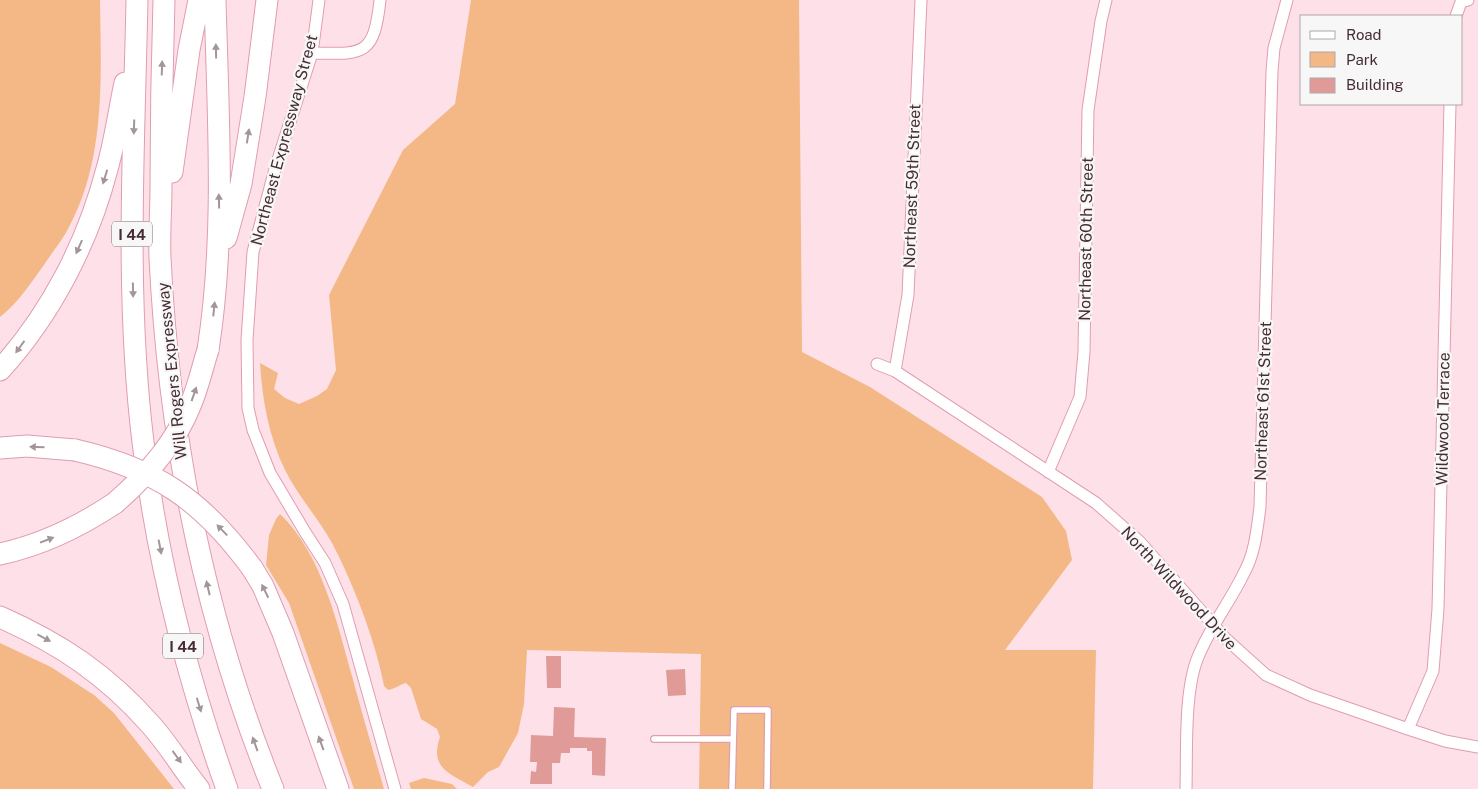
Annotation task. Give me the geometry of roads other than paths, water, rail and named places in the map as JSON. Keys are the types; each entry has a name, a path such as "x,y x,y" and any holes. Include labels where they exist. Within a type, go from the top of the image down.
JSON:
{"highway":[{"name":"Will Rogers Expressway","path":"137,0 132,254 135,346 143,441 153,508 179,633 203,718 227,789"},
{"name":"Will Rogers Expressway","path":"164,0 160,256 171,392 183,470 209,593 235,683 273,789"},
{"path":"160,256 189,50 200,0"},
{"path":"0,554 61,535 84,523 114,503 137,483 153,465 178,429 193,399 208,350 218,267 218,117 215,0"},
{"path":"218,267 241,184 255,97 266,0"},
{"path":"0,370 13,356 38,322 67,274 83,238 107,168 136,26"},
{"path":"0,448 27,446 74,450 105,457 152,476 198,506 213,521 232,541 263,586 283,633 338,789"},
{"path":"0,617 53,642 94,670 115,688 152,726 199,789"}],"street":[{"name":"Northeast Expressway Street","path":"319,0 312,52 275,170 253,252 247,340 248,408 253,430 270,473 304,532 326,563 343,604 395,789"},
{"path":"312,52 349,54 364,48 372,40 380,0"},
{"name":"Northeast 59th Street","path":"895,372 908,296 921,0"},
{"name":"Northeast 60th Street","path":"1048,472 1080,397 1084,352 1088,110 1101,21 1106,0"},
{"name":"Northeast 61st Street","path":"1186,789 1191,687 1197,658 1213,625 1245,572 1256,540 1260,507 1272,72 1274,48 1287,0"},
{"path":"1456,15 1460,2 1468,0"},
{"name":"Wildwood Terrace","path":"1408,728 1433,671 1438,609 1450,105"},
{"name":"North Wildwood Drive","path":"877,364 895,372 1096,503 1139,541 1225,638 1266,676 1310,695 1445,741 1478,747"}],"lane":[{"path":"732,789 734,710 768,710 767,789"},
{"path":"654,739 733,739"}]}
